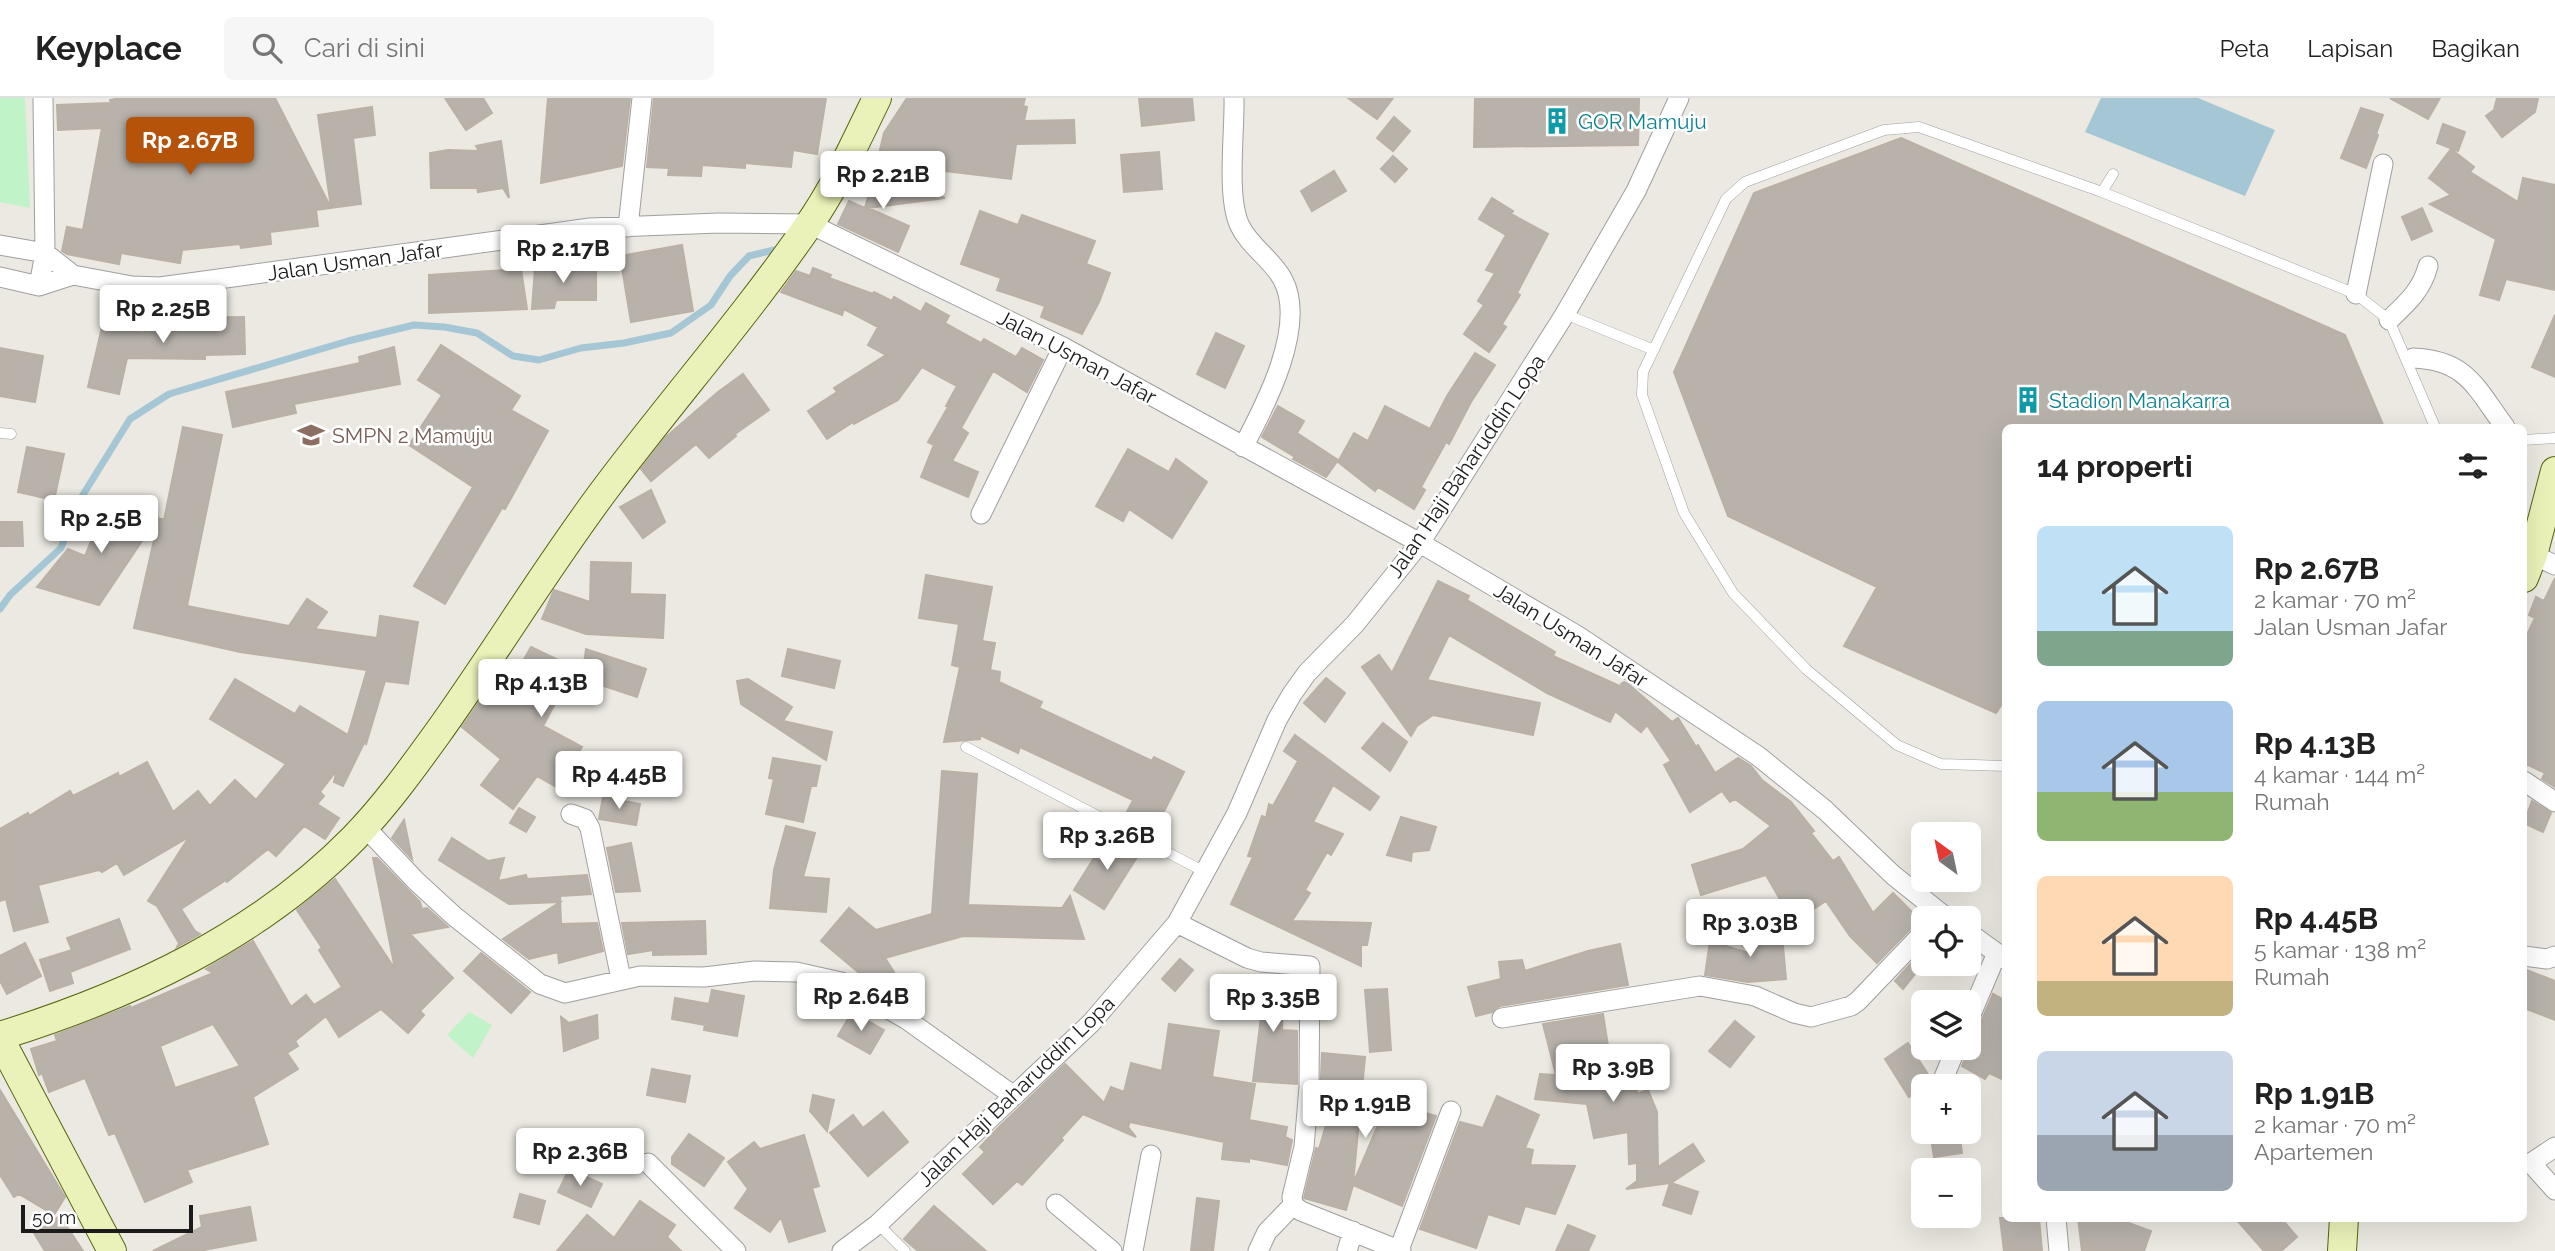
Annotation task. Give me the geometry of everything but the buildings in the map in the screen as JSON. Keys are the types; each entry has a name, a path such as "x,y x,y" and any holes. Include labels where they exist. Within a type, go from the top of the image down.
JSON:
{"street":[{"path":"39,286 45,253 43,98"},
{"path":"628,227 642,98"},
{"path":"112,1251 0,1038 144,982 214,947 259,919 305,883 365,826 403,780 465,695 537,584 604,491 810,224 843,167 877,98"},
{"path":"1234,98 1233,196 1236,213 1240,226 1252,243 1282,277 1288,290 1290,312 1286,343 1265,407 1243,447"},
{"name":"Jalan Haji Baharuddin Lopa","path":"842,1251 878,1224 1091,1023 1177,923 1237,813 1277,720 1292,694 1307,673 1356,624 1420,543 1565,314 1636,191 1679,98"},
{"path":"2356,294 2383,164"},
{"name":"Jalan Usman Jafar","path":"74,275 132,286 172,286 576,230 719,223 810,224 1063,347 1420,543 1578,636 1758,756 1825,810 1929,906"},
{"path":"0,245 45,253 74,275"},
{"path":"2389,320 2418,290 2425,280 2428,266"},
{"path":"0,277 39,286 74,275"},
{"path":"981,514 1063,347"},
{"path":"2410,359 2440,360 2460,369 2503,424"},
{"path":"2537,566 2555,471"},
{"path":"2527,783 2555,802"},
{"path":"572,814 585,819 590,828 621,979"},
{"path":"365,826 416,881 454,916 540,984 565,993 640,976 704,977 755,971 796,972 841,982 906,1019 1014,1096"},
{"path":"1177,923 1247,958 1261,962 1310,966 1309,1087 1304,1147 1292,1197 1293,1205 1301,1211 1400,1251 1451,1111"},
{"path":"1981,942 2001,956 1981,995"},
{"path":"1502,1018 1700,986 1755,996 1794,1013 1811,1017 1851,1006 1858,1001 1911,946"},
{"path":"2527,956 2547,959 2555,956"},
{"path":"2555,1147 2527,1163 2555,1190"},
{"path":"1133,1251 1151,1155"},
{"path":"648,1163 736,1251"},
{"path":"1056,1204 1112,1251"},
{"path":"1258,1251 1267,1232 1293,1205"},
{"path":"2056,1222 2059,1251"},
{"path":"2342,1251 2344,1222"},
{"path":"1347,1251 1353,1231"}],"lane":[{"path":"2002,766 1941,764 1897,745 1806,669 1733,593 1684,513 1643,395 1643,372 1726,200 1745,182 1884,130 1919,127 2102,192 2356,294 2389,320 2410,359 2434,424"},
{"path":"2102,192 2113,174"},
{"path":"1565,314 1654,350"},
{"path":"0,433 12,434"},
{"path":"2527,440 2555,438"},
{"path":"966,747 1203,871"},
{"path":"878,1224 905,1251"}],"green space":[{"path":"0,98 25,98 30,208 0,202"},
{"path":"469,1012 492,1025 473,1058 447,1035"}],"water":[{"path":"2101,98 2198,98 2275,130 2245,196 2085,132"}],"waterway":[{"path":"0,609 10,595 61,548 76,506 130,419 169,394 348,341 414,325 477,333 513,356 539,360 581,348 624,343 671,333 711,305 730,276 749,256 774,250"}],"place":[{"name":"GOR Mamuju","path":"1557,121"},
{"name":"Stadion Manakarra","path":"2028,400"},
{"name":"SMPN 2 Mamuju","path":"311,435"}]}
